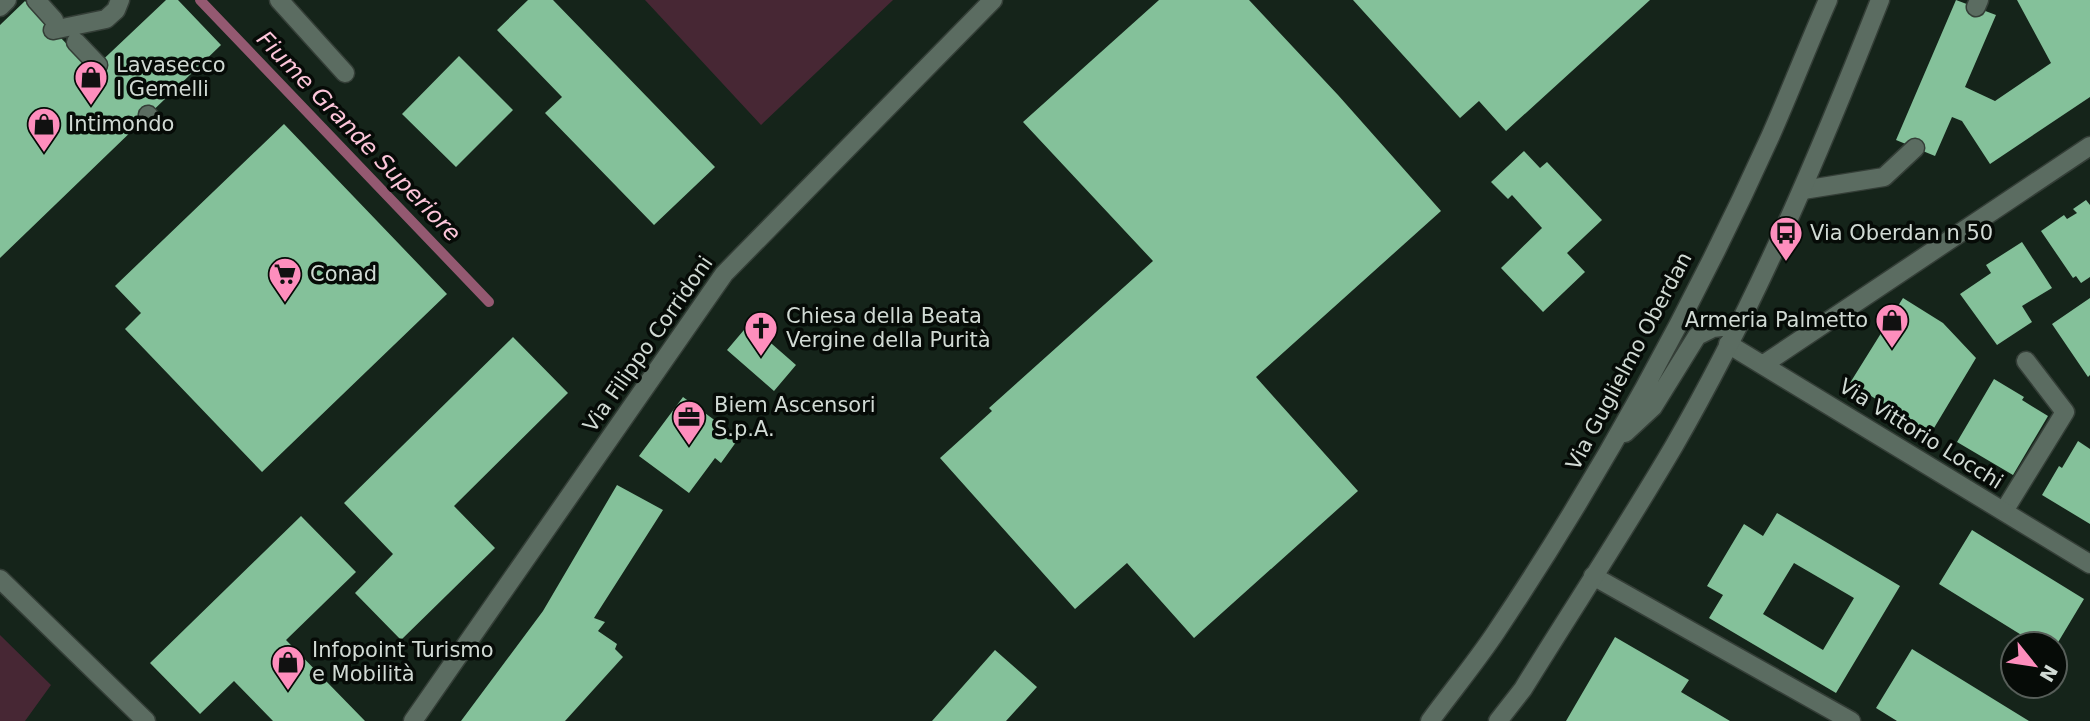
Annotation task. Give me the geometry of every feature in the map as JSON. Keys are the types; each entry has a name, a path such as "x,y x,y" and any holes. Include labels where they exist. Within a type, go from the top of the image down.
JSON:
{"street":[{"path":"0,7 7,0"},
{"path":"36,0 54,25 106,19 116,10 121,0"},
{"path":"279,0 345,73"},
{"name":"Via Filippo Corridoni","path":"413,721 724,274 993,0"},
{"name":"Via Guglielmo Oberdan","path":"1430,721 1494,635 1614,444 1686,309 1770,137 1828,0"},
{"path":"1498,721 1522,689 1674,446 1728,344 1802,190 1880,0"},
{"path":"76,42 98,65"},
{"path":"1764,364 2090,146"},
{"path":"1802,190 1884,177 1915,148"},
{"path":"1614,444 1653,407 1696,336 1713,328 1737,325"},
{"name":"Via Vittorio Locchi","path":"1728,344 2090,564"},
{"path":"2004,512 2065,412 2026,361"},
{"path":"1593,576 1851,721"},
{"path":"0,579 146,721"}],"shaded area":[{"path":"645,0 893,0 761,125"},
{"path":"0,635 51,685 25,721 0,721"}],"building":[{"path":"166,0 178,0 221,45 0,258 0,25 25,1 92,70"},
{"path":"528,0 553,0 715,167 654,225 545,113 562,97 497,30"},
{"path":"1159,0 1249,0 1441,211 1256,377 1358,491 1194,638 1127,563 1075,609 940,458 992,411 989,408 1153,261 1023,122"},
{"path":"1353,0 1650,0 1506,131 1479,101 1460,118"},
{"path":"1956,0 1996,15 1965,87 1995,101 2051,63 2017,0 2090,0 2090,97 1990,164 1962,121 1952,117 1935,156 1896,140"},
{"path":"459,56 513,110 456,167 402,114"},
{"name":"Conad","path":"284,124 447,294 262,472 125,329 141,313 115,286"},
{"path":"1524,151 1540,168 1547,162 1602,220 1567,253 1585,272 1543,312 1501,268 1542,228 1512,195 1508,199 1491,182"},
{"path":"2086,200 2090,205 2090,277 2081,283 2076,276 2073,278 2041,231 2064,215 2067,219 2077,213 2073,209"},
{"path":"2022,242 2052,288 2022,306 2032,322 1997,345 1960,294 1991,273 1986,265"},
{"path":"1903,298 1943,323 1976,358 1931,433 1850,383"},
{"path":"2090,298 2090,375 2088,377 2052,324"},
{"name":"Chiesa della Beata Vergine della Purità","path":"749,324 796,365 774,391 727,350"},
{"path":"513,337 568,393 454,506 495,548 401,640 355,593 393,554 344,503"},
{"path":"1994,379 2024,397 2022,400 2048,416 2013,475 1957,442"},
{"name":"Biem Ascensori S.p.A.","path":"683,397 739,438 721,463 715,458 689,493 639,456"},
{"path":"2078,441 2090,449 2090,524 2042,495"},
{"path":"617,485 663,510 594,618 605,622 598,631 617,644 615,649 623,657 565,721 461,721 543,611"},
{"path":"1777,513 1900,586 1836,693 1709,618 1723,595 1707,586 1744,524 1763,536","holes":["1794,563 1854,598 1823,650 1763,614"]},
{"path":"301,516 356,572 286,640 365,721 273,721 234,681 200,714 150,663"},
{"path":"1972,530 2084,599 2065,630 2013,630 1939,584"},
{"path":"1615,637 1689,680 1681,692 1730,721 1566,721"},
{"path":"1912,649 2029,721 1897,721 1876,708"},
{"path":"995,650 1037,687 1006,721 932,721"}],"waterway":[{"name":"Fiume Grande Superiore","path":"200,0 489,302"}],"place":[{"name":"Lavasecco I Gemelli","path":"91,107"},
{"name":"Intimondo","path":"44,154"},
{"name":"Via Oberdan n 50","path":"1786,263"},
{"name":"Conad","path":"285,304"},
{"name":"Armeria Palmetto","path":"1892,350"},
{"name":"Chiesa della Beata Vergine della Purità","path":"761,358"},
{"name":"Biem Ascensori S.p.A.","path":"689,447"},
{"name":"Infopoint Turismo e Mobilità","path":"288,692"}]}
